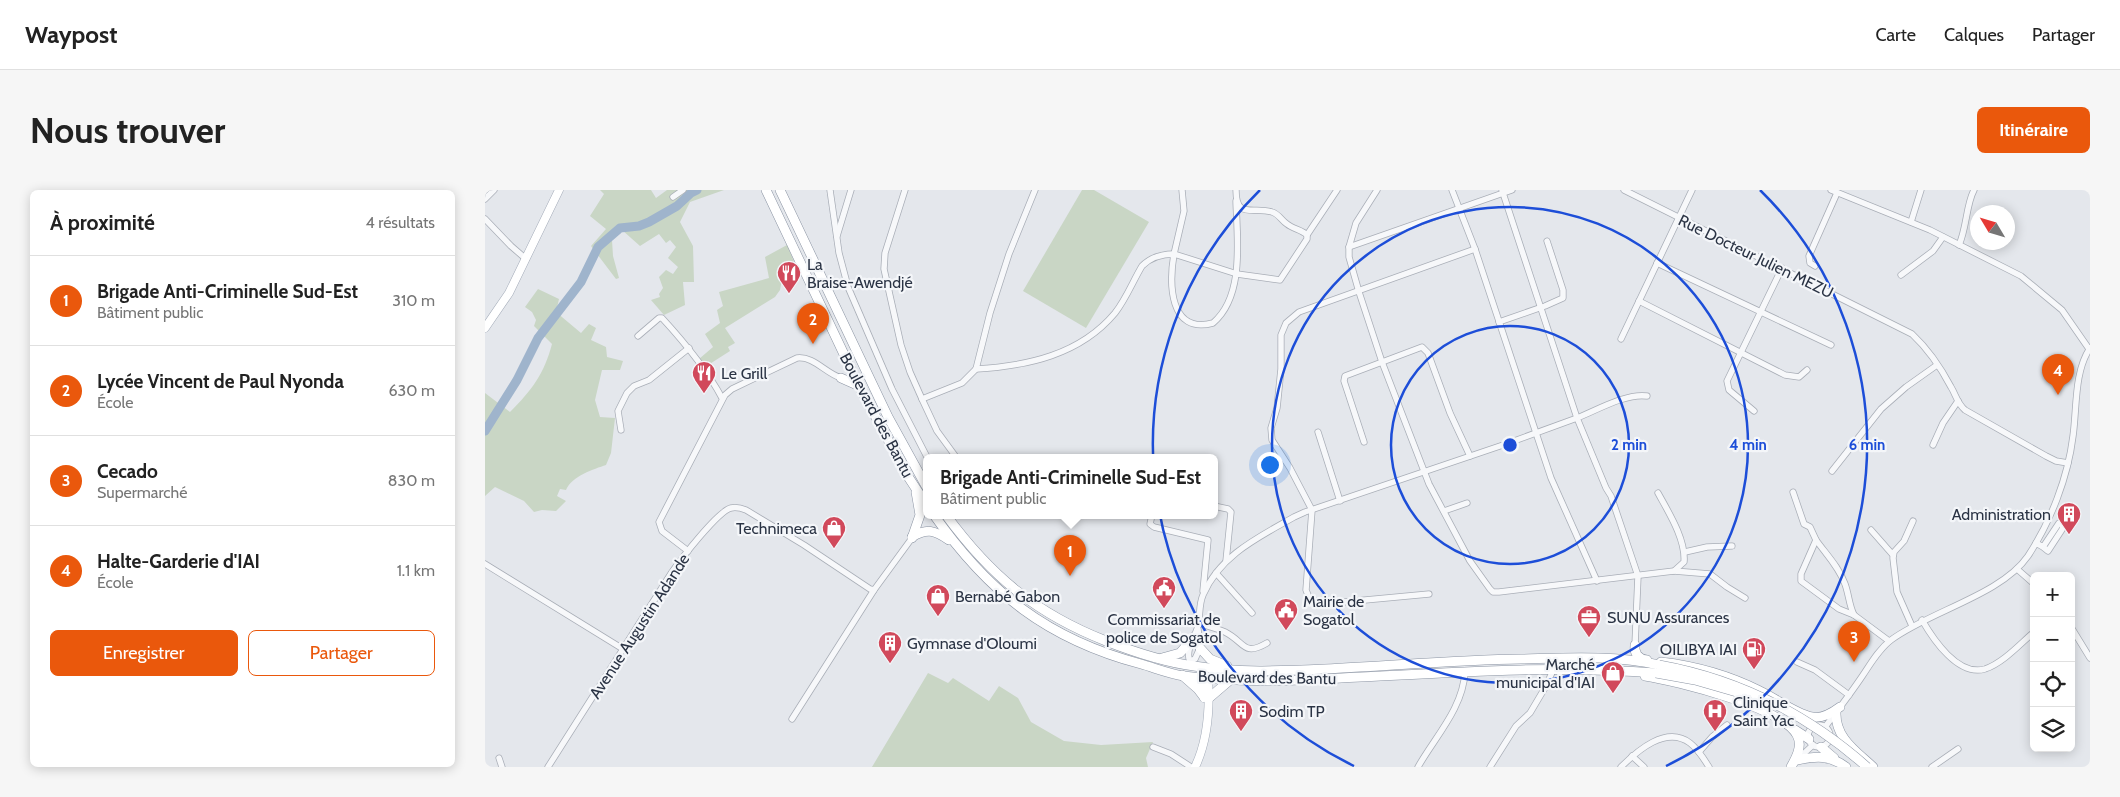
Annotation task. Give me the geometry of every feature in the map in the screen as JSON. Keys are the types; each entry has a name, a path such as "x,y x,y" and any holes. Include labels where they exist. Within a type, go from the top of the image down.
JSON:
{"highway":[{"name":"Boulevard des Bantu","path":"766,190 859,386 914,487 923,500"},
{"name":"Boulevard des Bantu","path":"780,190 888,417 923,477"},
{"path":"841,378 847,374 851,367"},
{"path":"841,378 859,386"},
{"path":"911,538 919,515 914,487"},
{"name":"Boulevard des Bantu","path":"937,519 953,542 988,582 1043,624 1098,650 1182,675 1230,680 1336,679 1554,668 1658,667"},
{"name":"Boulevard des Bantu","path":"950,519 995,574 1035,605 1079,630 1121,647 1160,659 1193,666 1234,670 1288,671 1501,659 1558,658 1644,661 1658,667"},
{"path":"911,538 930,530 936,531 953,542"},
{"path":"1160,659 1180,653 1197,630"},
{"path":"1635,645 1635,652 1644,661"},
{"path":"1200,648 1210,659 1234,670"},
{"path":"1658,667 1696,668 1736,680 1759,690 1824,729 1873,767"},
{"path":"1658,667 1719,686 1766,705 1804,725 1858,767"},
{"path":"1658,667 1724,681 1774,703 1807,721 1867,767"},
{"path":"1596,668 1652,678 1719,694 1757,708 1793,728 1844,765"},
{"path":"1182,675 1207,699 1230,680"},
{"path":"1798,712 1819,717 1836,713 1839,732 1852,749"},
{"path":"1793,728 1798,735 1799,746 1795,763"},
{"path":"1795,763 1822,756 1844,765"}],"main road":[{"path":"485,328 500,308 559,190"},
{"path":"1191,766 1206,733 1207,699 1205,678"}],"street":[{"path":"485,199 494,190"},
{"path":"673,197 683,190"},
{"path":"830,190 836,238 846,280 882,368 925,454"},
{"path":"836,238 851,190"},
{"path":"905,190 885,253 884,269 904,354 912,379 937,431 954,454"},
{"path":"922,399 962,383 975,369 1006,262 1035,190"},
{"path":"1182,190 1185,211 1174,254 1171,277 1174,301 1183,318 1197,325 1209,324 1217,319 1230,297 1237,274 1236,190"},
{"path":"975,369 1016,366 1072,348 1098,331 1116,312 1142,266 1148,260 1160,256 1174,254 1237,274 1279,280 1337,190"},
{"path":"1377,190 1356,224 1349,247 1349,257 1359,292 1424,472 1470,560 1493,592 1674,571 1710,574 1745,598"},
{"path":"1452,190 1475,249 1551,478 1597,581"},
{"path":"1349,247 1511,190"},
{"name":"Rue Docteur Julien MEZU","path":"1624,190 1912,334 1922,343 1937,365 1951,386 1958,402"},
{"path":"1621,339 1692,190"},
{"path":"1815,744 1810,731 1824,729 1889,641 1922,620 1978,594 2017,569 2036,543 2054,504 2069,463 2080,374 2090,348 2062,310 2031,282 1959,244 1911,222 1831,190"},
{"path":"1911,222 1921,190"},
{"path":"1959,244 1969,216 1974,190"},
{"path":"1503,192 1577,418 1611,496 1638,576 1635,645"},
{"path":"1815,266 1810,263 1809,256 1837,193"},
{"path":"1236,201 1241,208 1248,211 1275,213 1286,224 1307,235"},
{"path":"832,213 837,215 845,212"},
{"path":"485,218 526,259"},
{"path":"1901,275 1933,251 1943,237"},
{"path":"1499,322 1561,300 1564,295 1547,241"},
{"path":"1429,594 1333,603 1310,600 1306,590 1312,510 1290,468 1272,440 1271,428 1277,408 1281,369 1281,335 1286,323 1299,312 1475,249"},
{"path":"1657,263 1831,345"},
{"path":"1754,411 1736,397 1727,386 1727,381 1781,268"},
{"path":"1639,301 1792,377 1799,377 1807,370"},
{"path":"638,336 660,318 689,348 710,376 722,398"},
{"path":"621,430 618,411 627,393 634,386 649,380 689,348"},
{"path":"1364,442 1344,378 1350,373 1421,348 1426,350 1449,413 1470,456"},
{"path":"688,551 662,530 659,522 722,398 732,389 797,358 808,359 841,378"},
{"path":"1831,471 1881,410 1906,387 1937,365"},
{"path":"1202,596 1226,561 1257,538 1294,517 1535,434 1623,399 1633,396 1647,396"},
{"path":"1933,445 1943,423 1958,402 1965,410 2046,456 2056,461 2069,463"},
{"path":"1318,432 1340,501"},
{"path":"1793,492 1804,524 1809,527 1816,540 1841,574 1854,615"},
{"path":"1658,493 1677,530 1685,552 1684,562 1674,571"},
{"path":"1444,511 1467,503"},
{"path":"1218,507 1228,509 1231,512 1226,561"},
{"name":"Avenue Augustin Adande","path":"548,767 672,572 688,551 726,510 740,508 760,518 870,589 875,590"},
{"path":"1151,519 1150,524 1155,527 1208,540 1197,630 1189,654 1190,661 1195,659 1200,648 1197,630"},
{"path":"1893,555 1904,541 1913,521"},
{"path":"1871,530 1893,555 1897,592 1912,626"},
{"path":"793,719 875,590 911,538"},
{"path":"1816,540 1801,574 1801,581 1839,609 1854,615 1889,641"},
{"path":"2036,543 2043,547"},
{"path":"1685,552 1707,546 1731,546"},
{"path":"485,564 623,649"},
{"path":"2017,569 2030,580"},
{"path":"1216,573 1252,613"},
{"path":"1922,620 1938,643 1952,658 1968,669 1978,670 1993,665 2030,635"},
{"path":"1197,630 1225,632 1246,648 1256,649 1267,643"},
{"path":"2075,633 2089,656"},
{"path":"1797,662 1815,670 1849,695"},
{"path":"1490,767 1516,726 1530,713 1554,668"},
{"path":"1418,767 1458,702 1465,685 1465,672"},
{"path":"1699,752 1712,737 1727,725"},
{"path":"1795,763 1815,744 1829,741 1824,729"},
{"path":"1621,767 1651,742 1659,739 1675,738 1690,743 1709,767"},
{"path":"1153,747 1171,754 1191,766"},
{"path":"1932,767 1958,749"},
{"path":"1633,756 1645,767"},
{"path":"499,758 502,767"}],"green space":[{"path":"600,190 651,190 656,198 667,190 724,190 690,202 680,222 693,246 694,282 683,282 685,305 664,315 651,300 660,297 659,294 663,288 659,277 666,270 673,274 678,267 668,258 676,247 670,240 666,243 659,234 640,246 622,230 612,240 613,256 619,278 616,279 591,246 606,229 590,216 604,194"},
{"path":"1082,190 1094,190 1149,222 1086,328 1023,291"},
{"path":"787,245 796,266 783,274 780,290 775,297 725,328 735,343 728,347 730,351 705,367 699,359 713,347 705,334 720,323 717,310 723,306 719,292 769,278 765,257"},
{"path":"538,289 559,299 556,312 581,333 589,324 596,328 591,340 606,347 607,357 623,361 620,370 602,370 595,400 600,417 615,418 611,453 606,465 578,477 566,490 560,489 557,496 566,501 556,511 542,510 534,512 524,501 495,487 485,496 485,393 510,412 531,389 541,373 552,344 534,326 536,320 532,312 525,307"},
{"path":"928,673 948,683 953,678 989,701 999,686 1018,698 1031,722 1064,741 1101,745 1153,742 1146,758 1148,767 872,767"}],"waterway":[{"path":"485,431 517,380 538,338 581,282 598,247 620,228 639,226 649,222 677,206 697,190"}],"place":[{"name":"La Braise-Awendjé","path":"789,294"},
{"name":"Lycée Vincent de Paul Nyonda","path":"813,344"},
{"name":"Le Grill","path":"704,394"},
{"name":"Halte-Garderie d'IAI","path":"2058,395"},
{"name":"Administration","path":"2069,535"},
{"name":"Technimeca","path":"834,549"},
{"name":"Brigade Anti-Criminelle Sud-Est","path":"1070,576"},
{"name":"Commissariat de police de Sogatol","path":"1164,609"},
{"name":"Bernabé Gabon","path":"938,617"},
{"name":"Mairie de Sogatol","path":"1286,631"},
{"name":"SUNU Assurances","path":"1589,638"},
{"name":"Cecado","path":"1854,662"},
{"name":"Gymnase d'Oloumi","path":"890,664"},
{"name":"OILIBYA IAI","path":"1754,670"},
{"name":"Marché municipal d'IAI","path":"1613,694"},
{"name":"Sodim TP","path":"1241,732"},
{"name":"Clinique Saint Yac","path":"1715,732"}]}
